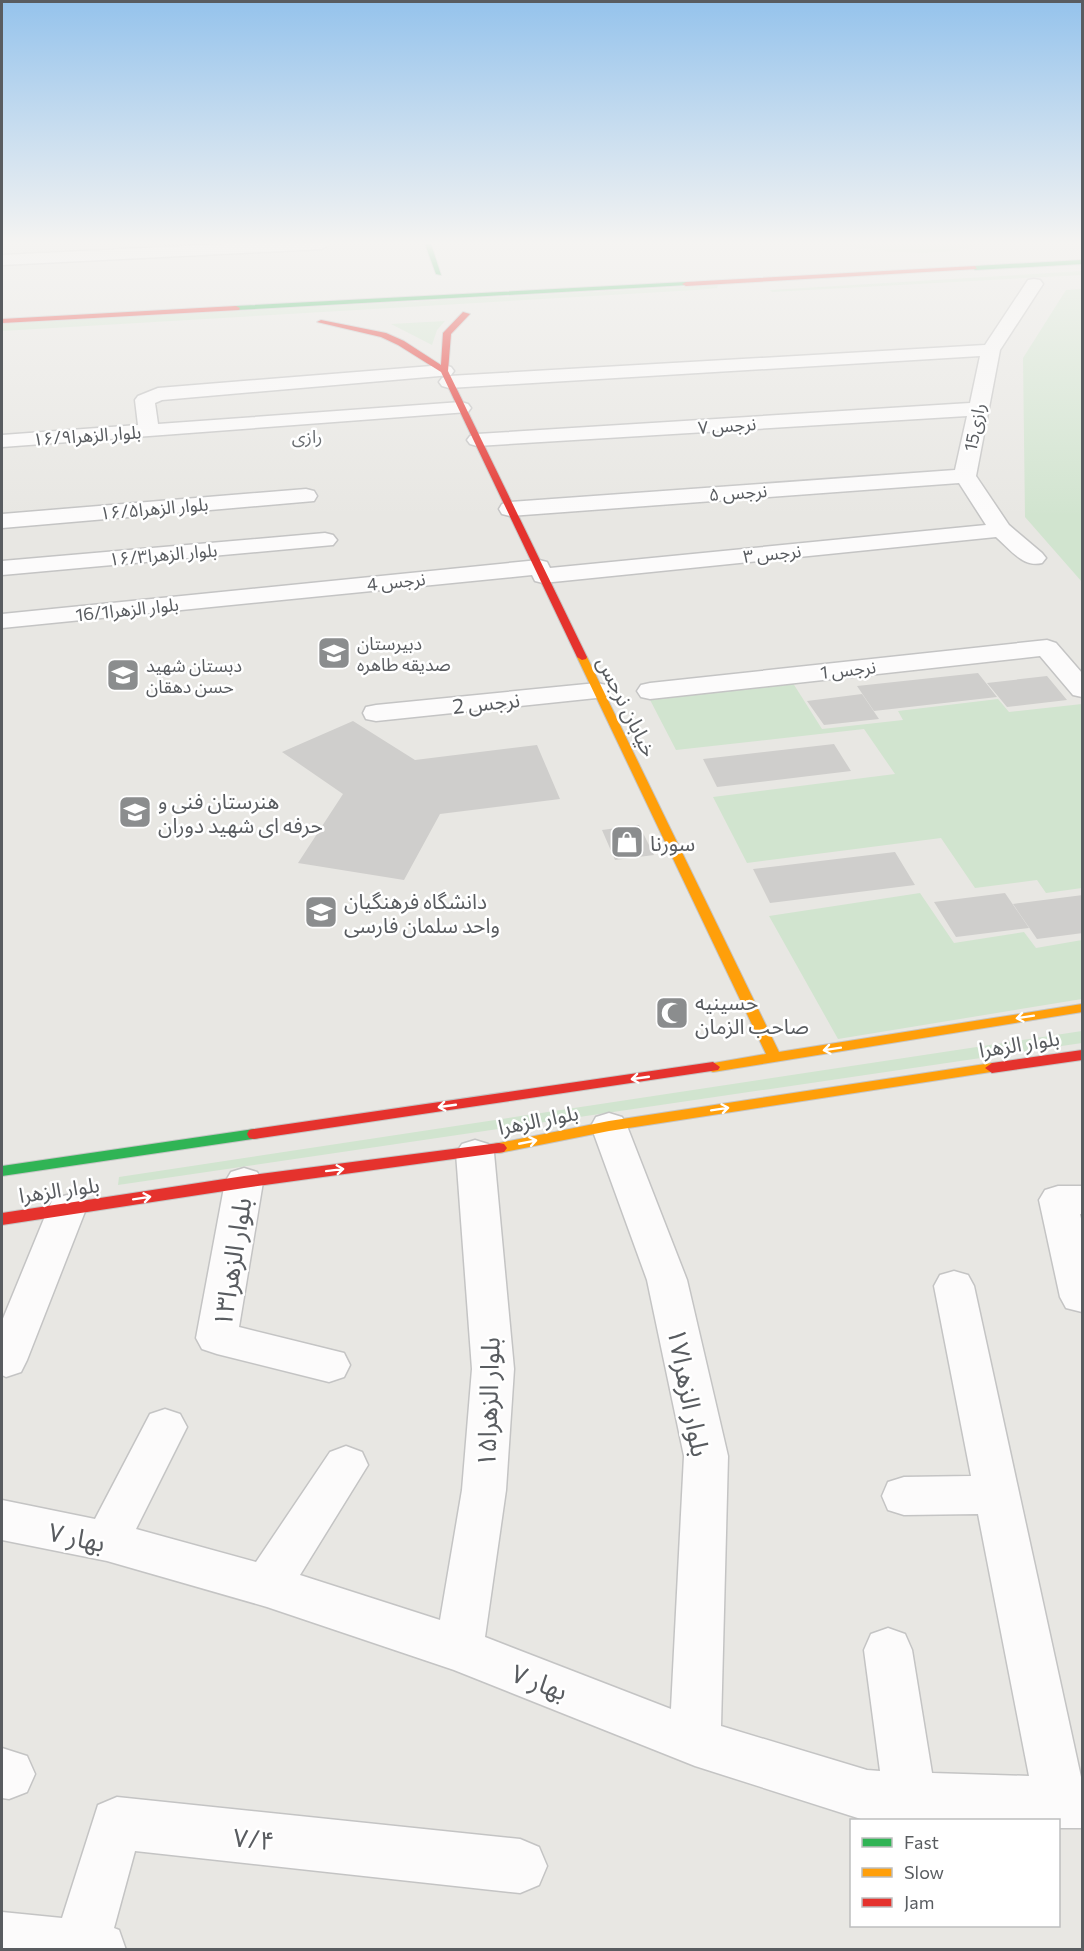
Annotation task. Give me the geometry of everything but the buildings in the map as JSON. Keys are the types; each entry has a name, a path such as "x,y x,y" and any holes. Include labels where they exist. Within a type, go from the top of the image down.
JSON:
{"main road":[{"path":"382,335 401,343 447,377"},
{"path":"447,335 447,377"},
{"name":"خیابان نرجس","path":"447,377 775,1058"},
{"name":"بلوار الزهرا","path":"2,1171 109,1160 775,1058 1083,1008"},
{"name":"بلوار الزهرا","path":"2,1219 244,1182 475,1153 609,1126 1083,1055"},
{"path":"84,1207 105,1185"}],"street":[{"name":"15رازی","path":"1002,335 991,350 965,476 1000,530 1034,558"},
{"path":"149,430 145,400 158,394 991,350"},
{"name":"بلوار الزهرا۱۶/۹","path":"2,441 461,408"},
{"name":"نرجس ۷","path":"477,440 977,409"},
{"name":"نرجس ۵","path":"510,509 965,476"},
{"name":"بلوار الزهرا۱۶/۵","path":"2,521 306,496"},
{"name":"نرجس ۳","path":"541,571 1000,530"},
{"name":"بلوار الزهرا۱۶/۳","path":"2,568 325,540"},
{"name":"4 نرجس","path":"253,596 541,571"},
{"name":"بلوار الزهرا16/1","path":"2,621 253,596"},
{"name":"1 نرجس","path":"650,691 1047,648 1077,677"},
{"name":"2 نرجس","path":"376,714 597,691"},
{"name":"بلوار الزهرا۱۷","path":"609,1126 667,1280 706,1456 695,1742"},
{"name":"بلوار الزهرا۱۵","path":"459,1649 484,1490 493,1369 475,1153"},
{"name":"بلوار الزهرا۱۳","path":"244,1182 217,1338 329,1365"},
{"path":"1080,1297 1058,1200 1083,1200"},
{"path":"6,1360 84,1207"},
{"path":"954,1286 995,1495 1071,1803"},
{"path":"107,1541 165,1427"},
{"path":"267,1586 346,1465"},
{"path":"904,1496 995,1495"},
{"name":"بهار ۷","path":"2,1520 107,1541 267,1586 459,1649 695,1742 867,1796 1071,1803"},
{"path":"888,1650 910,1798"},
{"name":"۷/۴","path":"90,1948 117,1823 520,1866"},
{"path":"2,1939 90,1948"}],"green space":[{"path":"413,335 435,335 432,345"},
{"path":"1038,335 1082,335 1082,582 1025,517 1023,358"},
{"path":"791,680 822,729 903,720 898,711 998,699 1009,712 1082,704 1082,888 1046,893 1037,880 975,888 941,838 747,863 713,797 895,774 864,729 676,750 648,696"},
{"path":"920,893 954,943 1024,932 1036,948 1082,940 1082,999 838,1039 769,916"},
{"path":"1082,1031 1082,1043 118,1185 119,1177"}],"traffic: fast":[{"path":"2,1171 254,1134"}],"traffic: slow":[{"path":"582,657 775,1058"},
{"path":"713,1067 1082,1008"},
{"path":"499,1148 609,1126 992,1068"}],"traffic: jam":[{"path":"383,335 401,343 444,371"},
{"path":"447,335 444,371 582,657"},
{"path":"992,1068 1082,1055"},
{"path":"254,1134 713,1067"},
{"path":"2,1219 244,1182 499,1148"}],"place":[{"name":"دبیرستان صدیقه طاهره","path":"334,653"},
{"name":"دبستان شهید حسن دهقان","path":"123,675"},
{"name":"هنرستان فنی و حرفه ای شهید دوران","path":"135,812"},
{"name":"سورنا","path":"627,842"},
{"name":"دانشگاه فرهنگیان واحد سلمان فارسی","path":"321,912"},
{"name":"حسینیه صاحب الزمان","path":"672,1013"}],"district":[{"name":"رازی","path":"307,436"}]}
